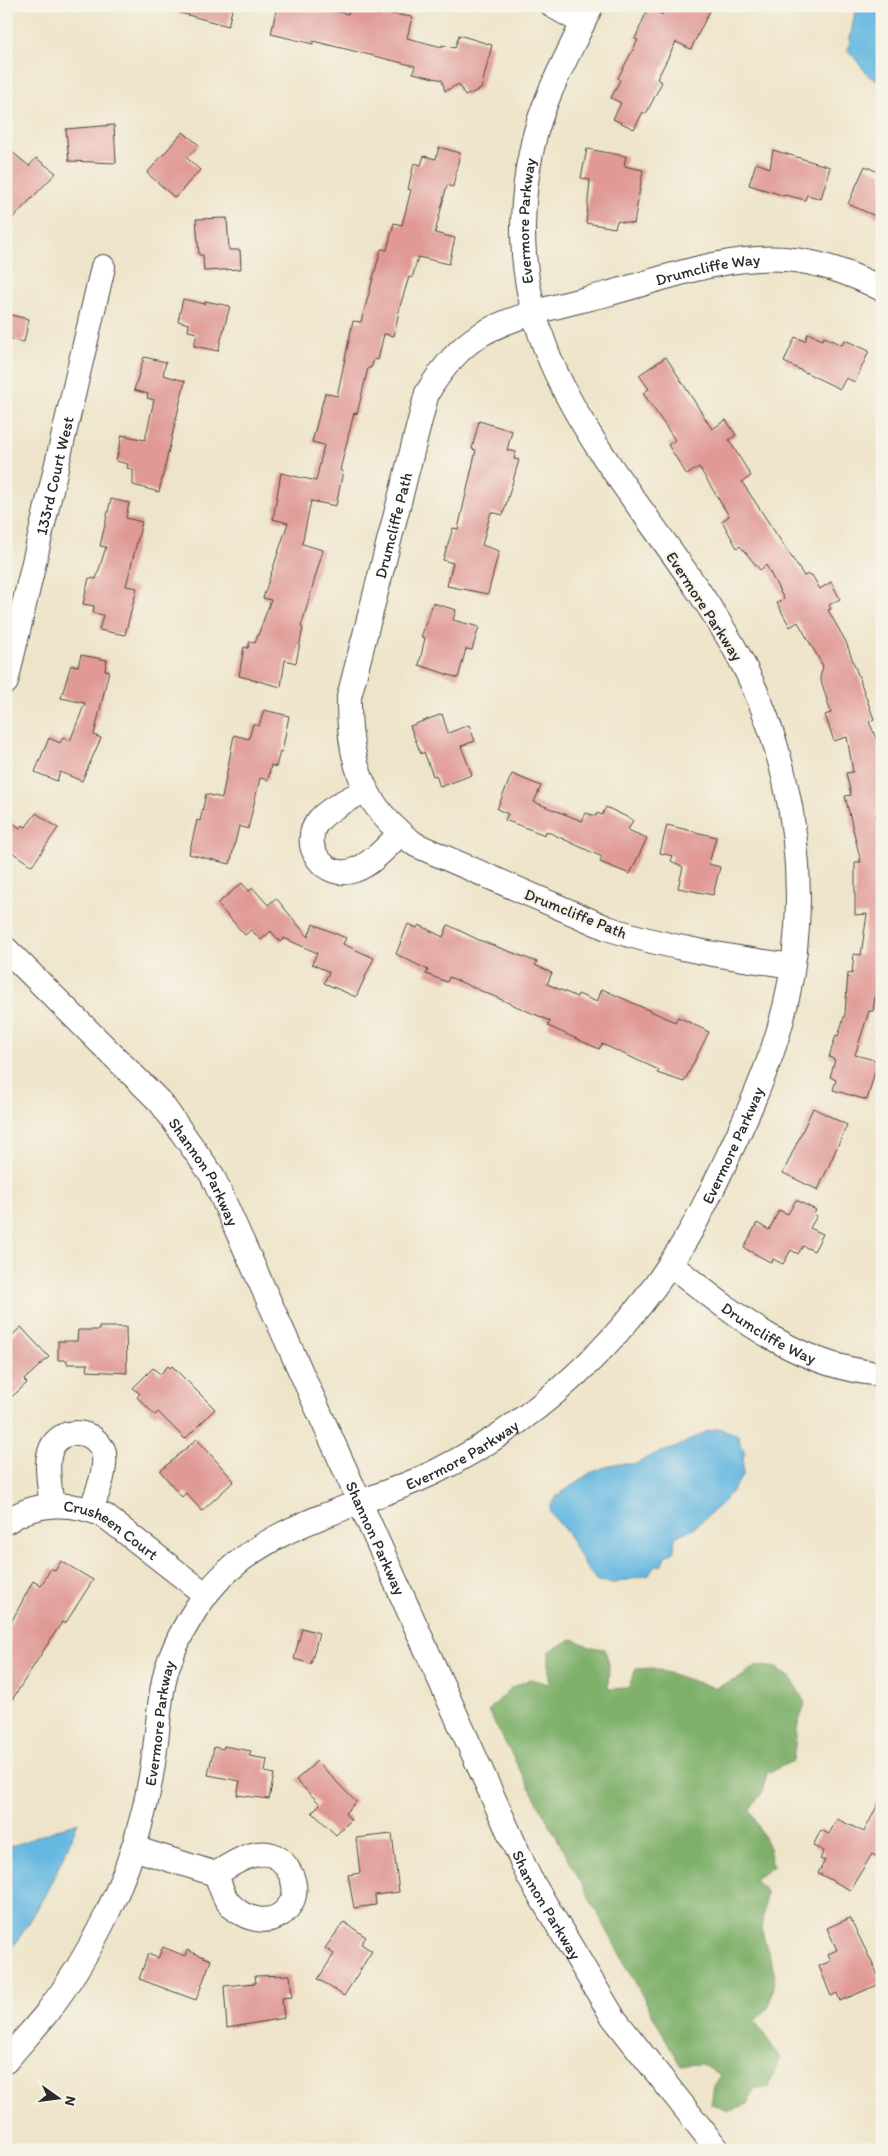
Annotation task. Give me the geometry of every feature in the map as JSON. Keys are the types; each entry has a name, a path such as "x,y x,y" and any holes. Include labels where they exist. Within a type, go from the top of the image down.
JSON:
{"street":[{"path":"553,6 587,15"},
{"name":"Evermore Parkway","path":"6,2061 47,2012 90,1945 114,1897 143,1816 152,1770 167,1668 187,1623 206,1595 226,1573 250,1554 287,1531 436,1471 509,1428 534,1410 598,1354 640,1306 670,1264 712,1190 762,1082 782,1023 797,927 798,892 793,821 778,753 742,662 729,639 567,399 554,371 533,313 526,284 523,226 528,168 534,139 543,111 587,15"},
{"name":"Drumcliffe Way","path":"533,313 711,267 752,260 784,259 820,264 854,275 882,289"},
{"name":"133rd Court West","path":"6,682 103,267"},
{"name":"Drumcliffe Path","path":"533,313 480,335 461,350 442,370 427,393 349,697 348,727 357,772 365,791 400,834 416,845 607,928 666,945 792,966"},
{"path":"365,791 351,798 319,820 314,830 312,851 322,864 338,873 356,870 378,854 400,834"},
{"name":"Shannon Parkway","path":"6,949 161,1103 212,1175 529,1876 613,2018 718,2150"},
{"name":"Drumcliffe Way","path":"670,1264 750,1324 789,1348 812,1359 841,1368 882,1374"},
{"path":"51,1505 47,1463 50,1449 57,1439 70,1433 82,1433 94,1437 104,1451 104,1471 91,1509"},
{"name":"Crusheen Court","path":"6,1522 21,1512 41,1505 91,1509 105,1516 206,1595"},
{"path":"133,1848 216,1874"}],"green space":[{"path":"573,1639 590,1647 605,1649 609,1665 608,1689 628,1688 636,1669 653,1668 715,1688 740,1678 754,1667 773,1666 791,1678 805,1703 797,1728 793,1761 767,1773 762,1793 750,1809 769,1848 773,1867 754,1879 766,1891 762,1932 775,1975 769,2007 755,2021 780,2058 769,2087 754,2090 748,2104 729,2111 711,2105 714,2086 721,2075 701,2064 680,2065 488,1711 511,1688 530,1679 549,1684 549,1651"}],"water":[{"path":"856,6 882,6 882,81 870,77 848,50"},
{"path":"719,1428 739,1435 740,1444 745,1452 743,1476 725,1500 695,1527 675,1537 674,1551 665,1556 662,1565 654,1567 649,1575 614,1583 597,1581 585,1566 567,1533 550,1512 551,1505 557,1496 590,1473 614,1464 636,1464 652,1455 675,1448 705,1432"},
{"path":"78,1822 37,1909 6,1956 6,1848"}],"building":[{"path":"178,6 233,6 228,26 177,12"},
{"path":"277,6 314,6 348,14 350,8 379,15 380,12 412,17 407,38 442,47 442,45 455,48 459,35 492,45 481,89 465,96 459,84 445,91 442,80 413,73 415,66 313,41 313,44 271,34"},
{"path":"666,6 712,6 691,49 676,42 657,79 662,82 646,114 643,112 634,129 613,119 621,103 611,98 620,80 618,78 638,40 635,39 648,8 662,15"},
{"path":"114,125 116,163 69,161 66,129"},
{"path":"183,132 199,145 187,158 200,170 175,198 147,173"},
{"path":"6,147 29,166 36,158 56,173 6,225"},
{"path":"439,147 460,153 453,187 447,185 435,233 455,238 449,264 418,257 412,278 409,277 400,306 394,336 384,334 378,360 374,359 371,368 368,368 357,414 354,413 340,470 343,471 336,506 311,501 302,544 323,550 301,627 303,628 296,663 285,660 281,687 239,676 244,647 248,648 250,641 255,643 271,600 263,598 288,523 273,519 281,473 316,481 324,445 312,442 325,393 337,396 353,321 361,322 381,249 387,250 394,223 402,225 411,190 408,189 414,163 421,165 424,156 436,159"},
{"path":"587,149 626,156 624,166 643,170 634,224 617,221 615,228 586,223 590,180 581,178"},
{"path":"773,150 830,167 821,199 807,195 805,200 749,185 756,163 770,168"},
{"path":"865,166 882,174 882,219 848,204"},
{"path":"227,218 229,250 240,250 241,269 204,271 203,255 199,255 196,219"},
{"path":"183,299 205,304 205,301 230,306 218,351 194,346 197,333 188,331 189,324 178,321"},
{"path":"6,314 29,319 24,342 6,339"},
{"path":"808,333 822,340 824,337 842,345 845,340 869,351 855,382 846,378 840,389 784,362 795,337 805,341"},
{"path":"144,357 166,362 163,375 185,381 159,492 133,485 133,470 127,468 128,464 116,461 122,435 145,440 154,400 147,398 148,394 134,390"},
{"path":"666,357 712,429 726,420 736,435 729,440 751,476 742,482 804,576 812,575 820,589 831,582 840,599 829,605 831,609 828,610 846,642 874,719 869,722 882,752 882,813 876,814 882,848 882,989 876,989 873,1011 869,1011 855,1055 878,1061 867,1100 833,1090 836,1080 830,1077 835,1060 829,1057 845,1014 848,973 852,974 854,954 861,955 867,914 855,915 855,862 861,862 845,796 851,795 846,773 853,772 847,737 834,741 825,715 831,713 820,677 823,666 798,622 790,627 777,603 784,599 766,565 760,570 740,546 737,548 722,521 729,516 699,467 687,475 668,445 675,440 643,393 649,389 639,375"},
{"path":"479,421 512,431 507,450 516,452 514,459 519,460 503,515 491,512 482,545 499,551 488,594 447,586 453,563 443,560 453,528 458,529 476,450 472,449"},
{"path":"111,499 129,503 126,518 142,522 126,586 137,588 125,635 99,630 103,615 93,613 94,606 83,604 89,578 96,579 106,547 100,546"},
{"path":"433,603 456,610 453,620 479,627 472,650 466,649 458,678 419,665 425,638 421,637"},
{"path":"81,655 107,660 105,670 109,671 94,735 101,738 82,781 60,772 57,781 35,772 49,738 60,743 63,737 70,741 85,703 61,698 71,665 78,666"},
{"path":"264,710 289,716 282,752 280,751 276,767 271,765 268,780 260,778 248,829 239,826 230,864 189,854 197,820 200,821 206,794 222,798 234,735 249,739 253,724 259,726"},
{"path":"442,714 448,733 469,725 475,741 461,746 472,775 440,787 436,775 433,776 424,752 421,754 410,726"},
{"path":"512,774 541,786 534,802 582,821 586,813 596,816 597,813 602,815 606,807 633,820 628,830 647,838 630,874 600,862 602,857 546,831 545,835 505,820 508,814 497,809"},
{"path":"36,813 58,828 32,866 6,848 6,819 20,828 22,825 26,827"},
{"path":"667,825 716,837 709,864 720,867 713,895 678,888 683,867 671,861 673,856 660,853"},
{"path":"242,883 249,891 253,888 268,905 276,898 308,937 313,924 346,938 343,944 374,958 356,997 324,983 329,972 312,964 317,953 284,938 280,942 271,931 261,940 251,930 245,935 217,904"},
{"path":"408,924 417,928 419,925 443,937 448,925 479,940 537,962 535,965 552,973 547,984 577,997 578,994 597,1002 602,989 675,1022 678,1017 709,1032 684,1082 657,1073 659,1070 602,1044 599,1049 548,1026 550,1021 449,977 447,982 426,974 428,970 396,954"},
{"path":"813,1108 847,1125 818,1190 783,1173"},
{"path":"796,1200 816,1210 814,1214 817,1216 810,1228 823,1234 814,1251 803,1246 798,1254 791,1250 783,1264 773,1259 772,1263 744,1248 757,1223 769,1230 779,1210 788,1214"},
{"path":"21,1327 49,1357 24,1380 27,1383 6,1402 6,1341"},
{"path":"99,1327 126,1327 127,1373 87,1371 88,1364 67,1364 67,1360 58,1360 58,1341 77,1341 78,1330 99,1330"},
{"path":"168,1366 170,1368 172,1366 215,1409 185,1439 158,1412 155,1415 137,1397 140,1394 133,1388 153,1368 160,1374"},
{"path":"197,1439 234,1481 202,1511 186,1493 182,1497 160,1471"},
{"path":"61,1561 93,1580 65,1624 62,1622 6,1709 6,1632 33,1581 41,1586 51,1568 55,1571"},
{"path":"302,1628 319,1633 311,1664 294,1659"},
{"path":"224,1746 251,1751 249,1756 267,1759 265,1772 274,1774 269,1799 237,1795 240,1781 208,1775 214,1747 223,1749"},
{"path":"317,1761 356,1802 345,1813 351,1820 336,1835 312,1812 320,1804 296,1780"},
{"path":"882,1796 882,1859 872,1854 850,1890 818,1873 825,1861 820,1859 824,1851 813,1846 821,1830 829,1834 837,1819 864,1832"},
{"path":"392,1834 399,1892 375,1895 376,1905 354,1908 348,1875 360,1873 356,1838"},
{"path":"850,1918 882,1983 840,2001 837,1993 831,1996 819,1966 831,1961 828,1954 837,1950 827,1928"},
{"path":"344,1922 366,1937 361,1944 372,1951 344,1996 318,1979 334,1954 325,1948"},
{"path":"163,1947 185,1956 187,1950 211,1960 196,2000 139,1979 148,1954 158,1958"},
{"path":"290,1975 292,1997 282,1998 284,2018 227,2028 224,1986 256,1983 255,1976"}]}
